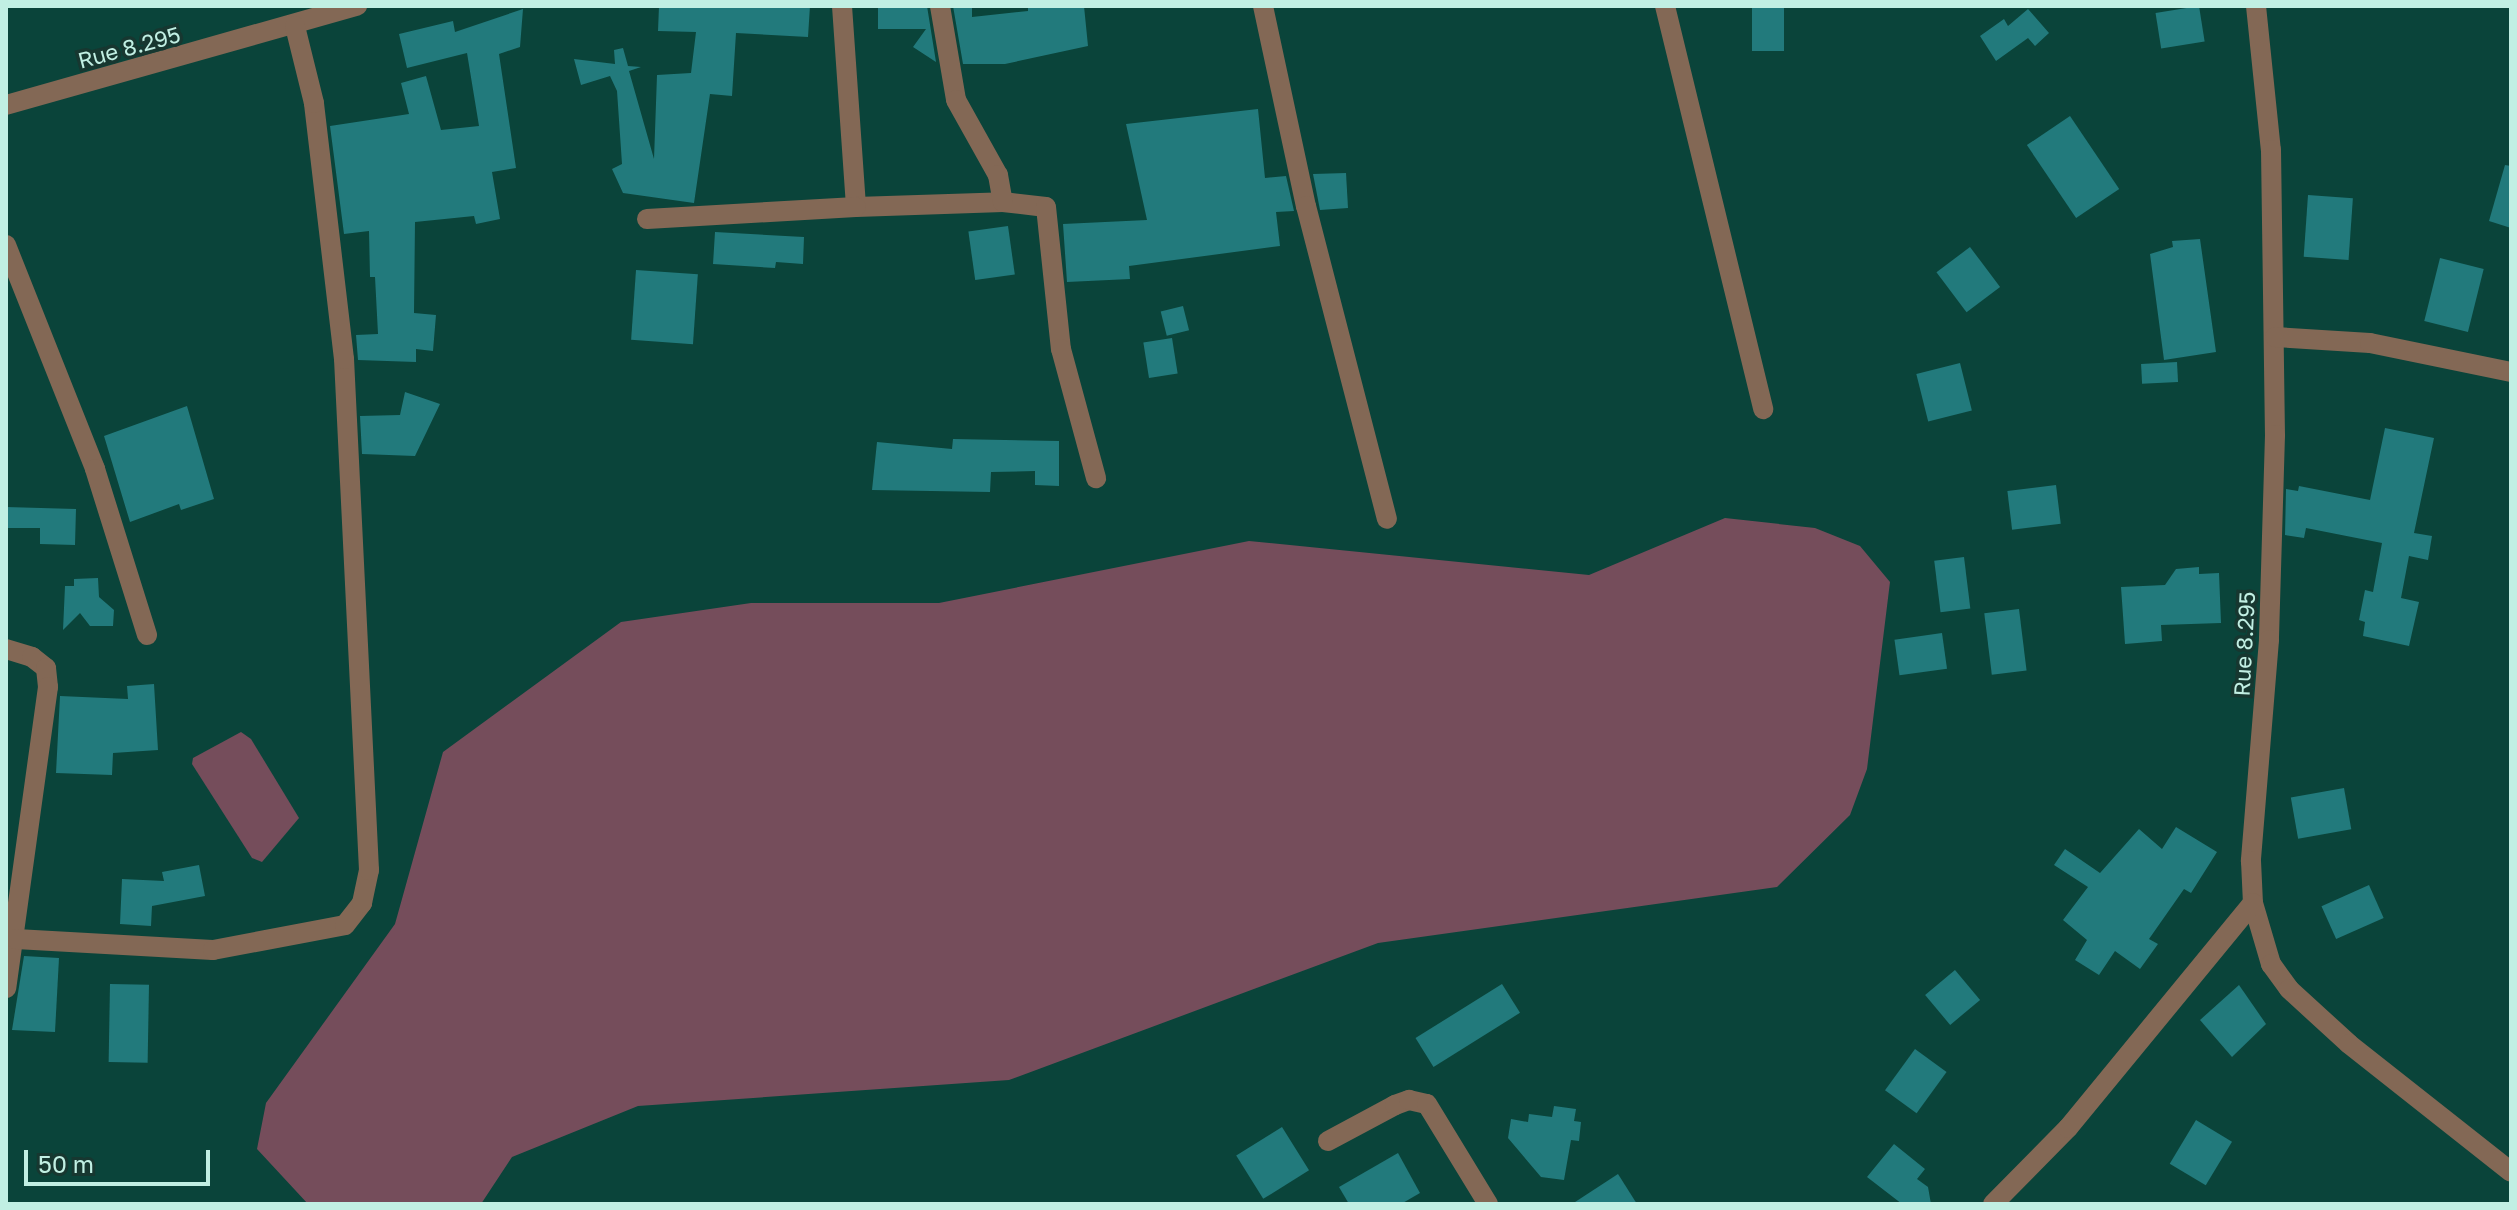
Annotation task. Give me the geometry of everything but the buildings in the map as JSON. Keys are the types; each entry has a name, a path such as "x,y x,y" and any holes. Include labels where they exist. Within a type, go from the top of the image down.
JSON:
{"street":[{"name":"Rue 8.295","path":"6,105 295,26 357,6"},
{"path":"842,6 856,207"},
{"path":"940,6 956,100 998,175 1003,202"},
{"path":"1263,6 1306,206 1387,519"},
{"path":"1665,6 1763,409"},
{"name":"Rue 8.295","path":"2256,6 2271,150 2275,337 2269,640 2251,861 2253,903 2271,964 2289,989 2349,1044 2511,1172"},
{"path":"16,939 213,950 345,925 362,903 369,870 344,359 314,103 295,26"},
{"path":"647,219 1003,202 1046,207 1061,349 1096,478"},
{"path":"6,245 95,469 147,635"},
{"path":"2275,337 2370,343 2511,372"},
{"path":"6,649 32,657 46,668 48,687 16,939 6,988"},
{"path":"1993,1204 2068,1128 2253,903"},
{"path":"1328,1141 1395,1105 1409,1100 1427,1104 1488,1204"}],"shaded area":[{"path":"1725,518 1815,528 1860,546 1890,582 1867,769 1850,815 1777,887 1378,943 1009,1080 638,1106 512,1157 481,1204 308,1204 257,1149 266,1103 395,924 443,752 621,622 751,603 939,603 1249,541 1589,575"},
{"path":"241,732 251,739 299,818 262,862 252,858 192,764 193,758"}]}
